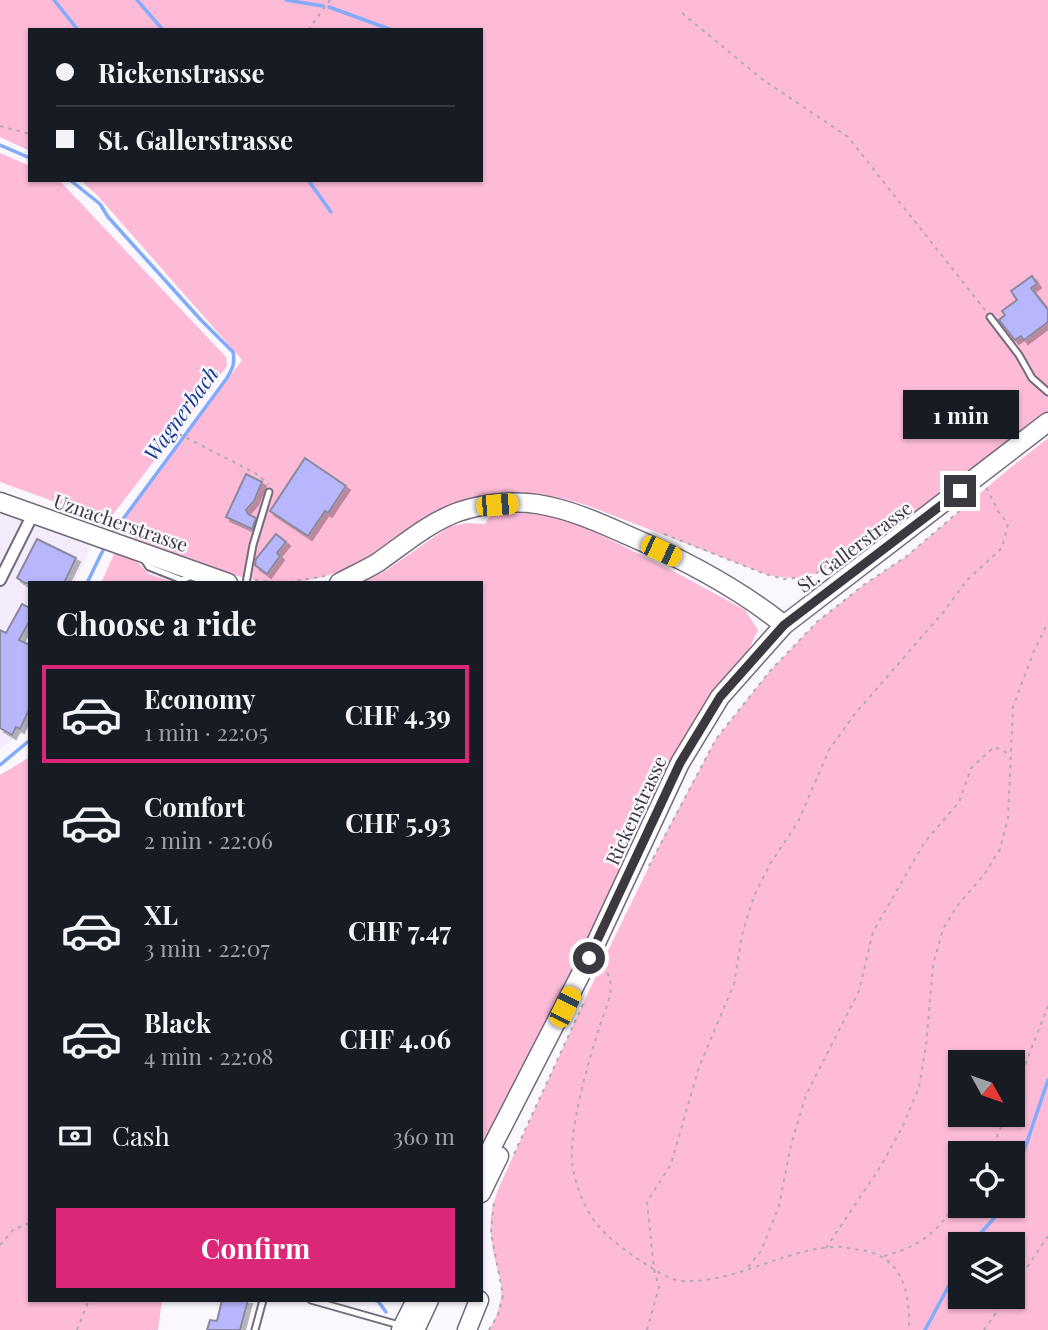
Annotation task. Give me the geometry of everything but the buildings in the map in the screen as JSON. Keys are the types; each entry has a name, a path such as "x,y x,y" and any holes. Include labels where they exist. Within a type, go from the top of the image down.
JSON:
{"main road":[{"name":"St. Gallerstrasse","path":"784,625 1048,422"},
{"name":"Uznacherstrasse","path":"0,502 223,581"},
{"path":"332,579 374,565 425,529 456,513 482,506 534,504 591,519 685,562 761,607 784,625"},
{"name":"Rickenstrasse","path":"483,1163 589,958 680,763 720,697 784,625"},
{"name":"Rickenstrasse","path":"488,1197 544,1061 553,1031"},
{"path":"407,1329 415,1302"},
{"path":"407,1329 427,1302"},
{"path":"467,1330 479,1302"}],"street":[{"path":"0,580 33,514"}],"lane":[{"path":"990,317 1019,355 1032,378 1048,392"},
{"path":"247,581 253,545 269,492"},
{"path":"255,1330 262,1302"},
{"path":"318,1302 407,1329"}],"path":[{"path":"309,28 330,0"},
{"path":"682,13 762,79 848,137 990,317"},
{"path":"0,126 28,133"},
{"path":"179,433 255,473 270,484 269,492"},
{"path":"647,1330 659,1287 654,1269 647,1202 671,1164 699,1067 734,984 742,936 754,896 770,864 798,822 829,750 854,715 946,610 967,580 1002,548 1008,524 998,511 987,487 907,556 865,583 818,621 770,671 716,739 648,868"},
{"path":"656,532 784,579 811,576 857,550"},
{"path":"308,581 332,579"},
{"path":"826,1248 879,1169 902,1128 919,1087 926,1046 933,965 943,929 1000,849 1008,818 1013,707 1048,622"},
{"path":"748,1268 761,1251 775,1216 791,1145 806,1095 859,991 873,932 924,843 959,802 971,768 994,747 1003,750 1010,757"},
{"path":"589,958 609,973 612,984 576,1121 572,1159 576,1182 585,1207 598,1226 654,1269 686,1282 723,1276 826,1248 868,1251 883,1256 894,1265 906,1291 909,1330"},
{"path":"511,1160 584,1001"},
{"path":"1026,1063 1048,1006"},
{"path":"488,1197 491,1233 503,1295 498,1315 489,1330"},
{"path":"883,1256 915,1247 948,1215"},
{"path":"0,1245 14,1229 28,1224"},
{"path":"1025,1270 1048,1236"},
{"path":"77,1330 88,1302"},
{"path":"984,1330 999,1309"}],"shaded area":[{"path":"0,0 1048,0 1048,422 904,522 886,528 834,566 809,576 796,578 765,574 586,505 548,496 510,493 472,499 436,513 365,558 329,575 300,581 260,581 244,578 199,564 116,531 242,360 97,195 82,182 483,182 483,28 28,28 28,150 0,137"},
{"path":"0,153 28,165 28,182 61,182 226,357 227,366 108,521 0,482"},
{"path":"1048,438 1048,1330 489,1330 496,1315 501,1292 491,1227 492,1208 498,1191 601,965 660,844 716,739 770,671 818,621 865,584 907,556"},
{"path":"0,502 93,543 75,581 28,581 28,728 0,749"},
{"path":"491,513 559,514 745,610 758,630 746,655 705,704 652,805 556,1009 483,1152 483,581 358,581 382,573 450,526 485,524"},
{"path":"116,550 128,552 149,574 171,581 102,581"},
{"path":"28,758 28,1302 162,1302 158,1330 0,1330 0,775"}],"waterway":[{"path":"54,0 76,28"},
{"path":"137,0 161,28"},
{"path":"286,0 323,6"},
{"path":"329,7 387,28"},
{"name":"Wagnerbach","path":"0,145 28,157"},
{"name":"Wagnerbach","path":"72,182 100,204 108,217 234,356 227,378 112,534"},
{"path":"309,182 331,212"},
{"name":"Wagnerbach","path":"88,581 106,544"},
{"name":"Wagnerbach","path":"0,765 28,742"},
{"path":"1025,1148 1048,1080"},
{"path":"982,1232 994,1218"},
{"path":"925,1330 948,1287"},
{"path":"379,1302 386,1312"}],"route":[{"path":"589,958 680,763 720,697 784,625 960,491"}]}
